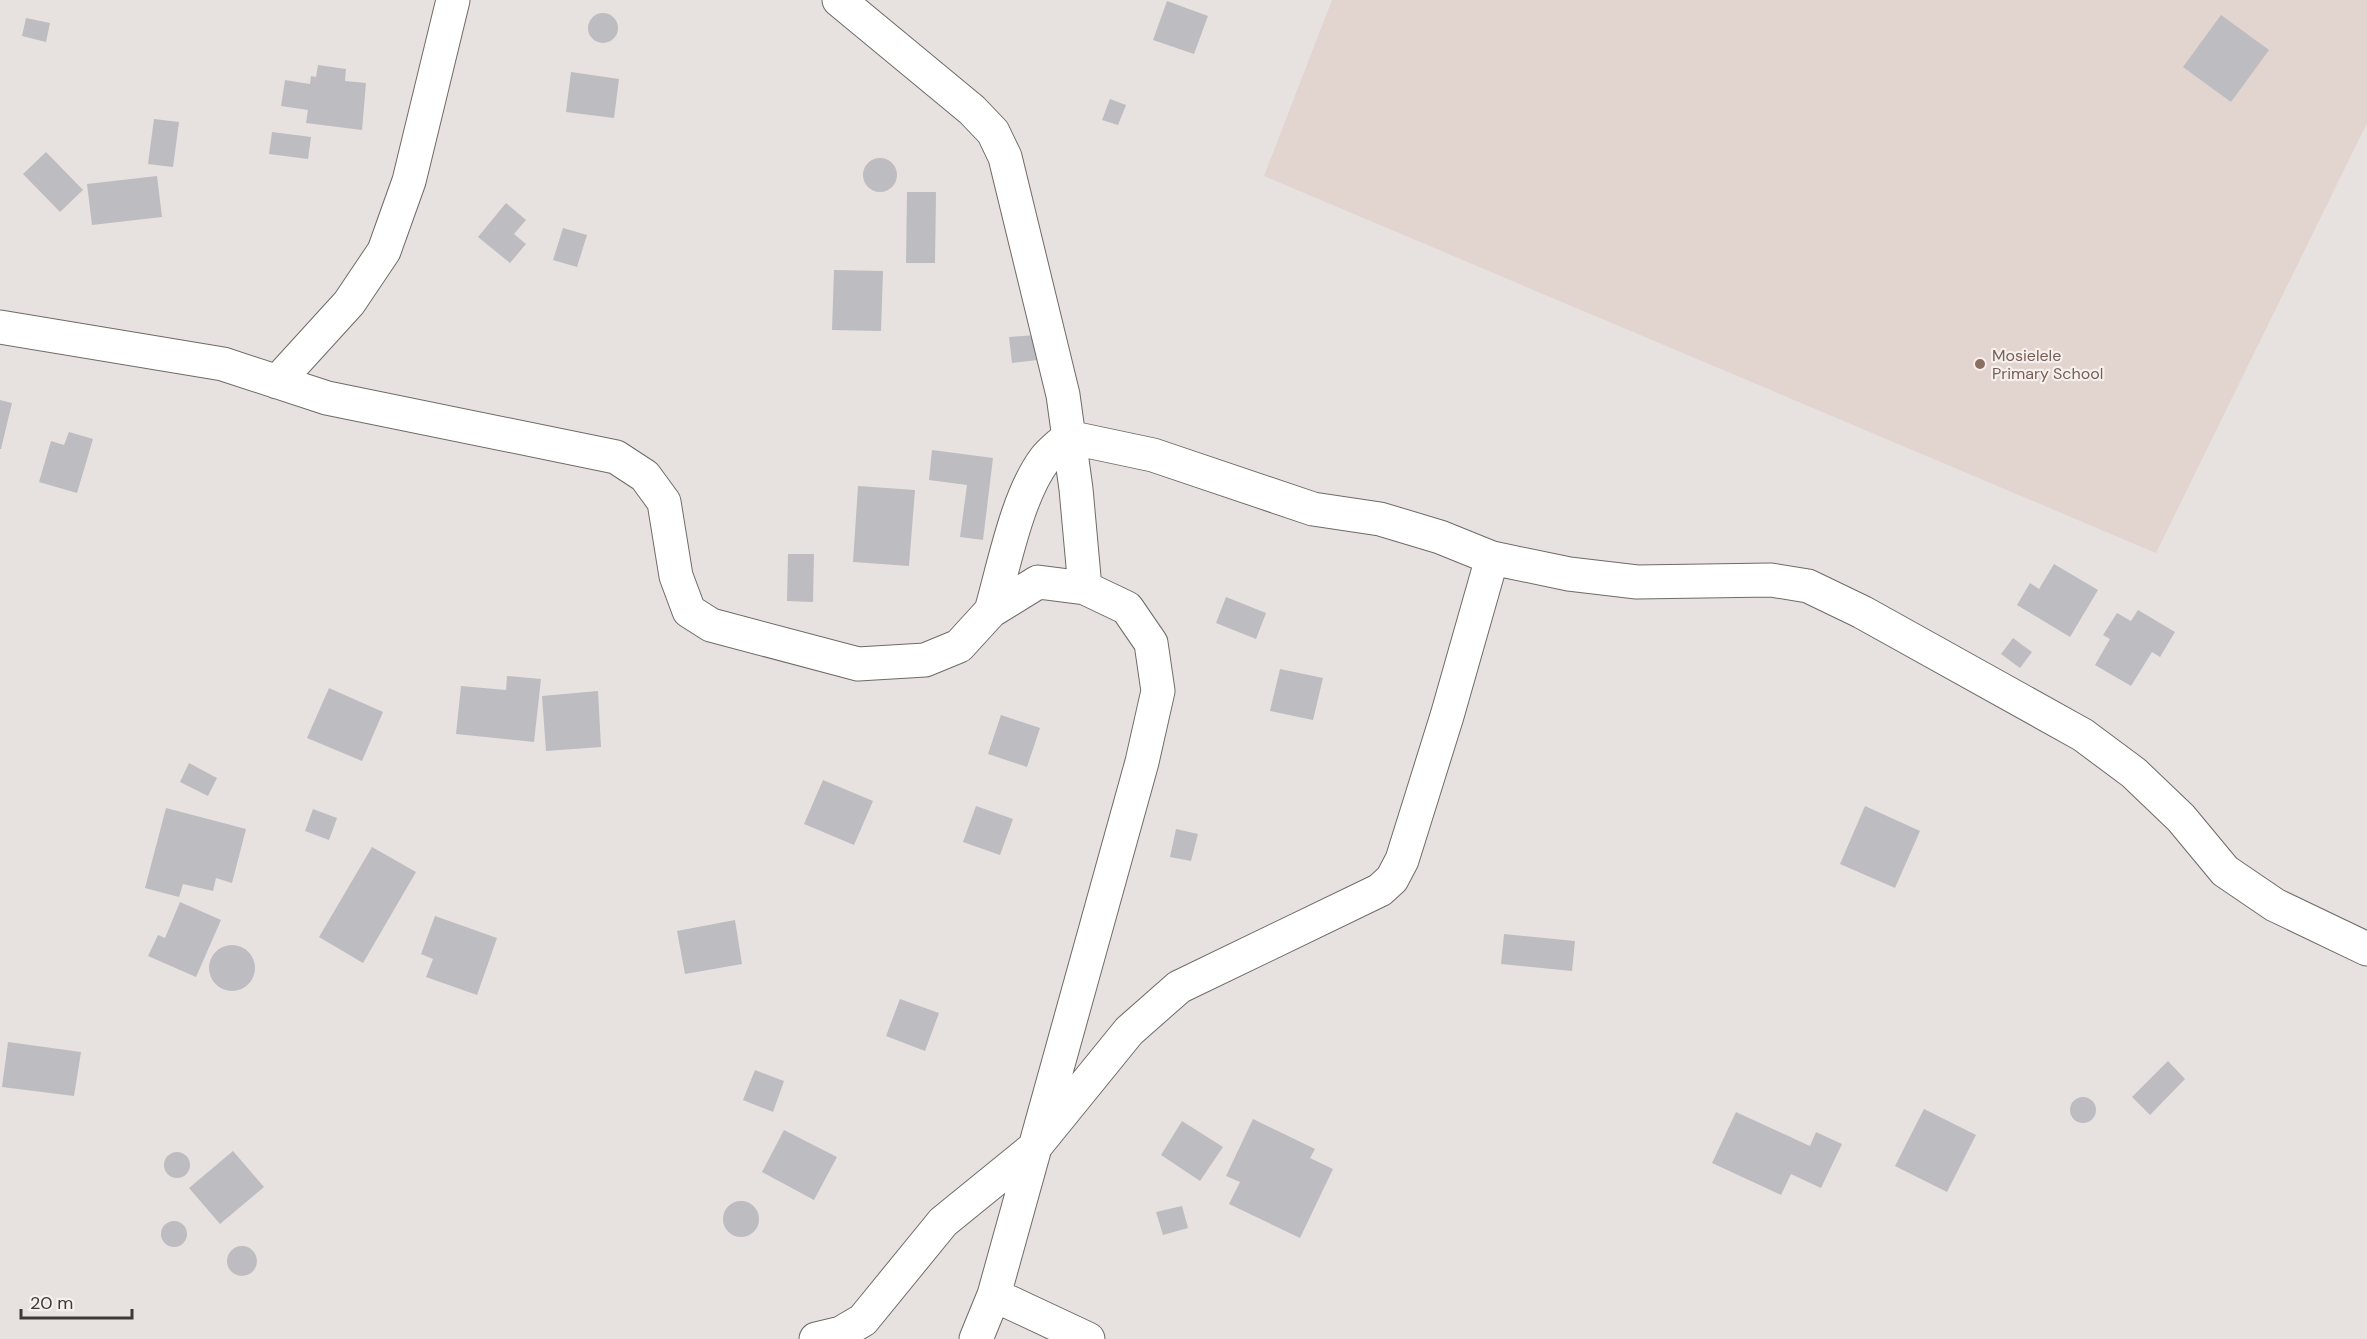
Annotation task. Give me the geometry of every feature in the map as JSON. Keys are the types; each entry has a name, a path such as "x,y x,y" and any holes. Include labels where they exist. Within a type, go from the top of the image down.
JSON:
{"street":[{"path":"276,382 349,303 384,251 409,181 453,0"},
{"path":"839,0 972,110 993,132 1005,157 1063,395 1076,489 1085,588"},
{"path":"0,327 223,364 327,398 616,457 645,476 664,502 676,576 689,611 711,625 858,664 925,660 959,646 991,610 1038,582 1085,588 1127,608 1151,642 1158,691 1142,762 994,1295 976,1339"},
{"path":"991,610 1020,511 1031,484 1045,459 1068,437"},
{"path":"1068,437 1153,455 1313,509 1380,519 1440,537 1492,558 1569,574 1637,582 1771,580 1808,586 1862,612 2083,735 2134,773 2174,810 2225,871 2275,905 2367,949"},
{"path":"816,1339 842,1333 862,1320 943,1222 1034,1148 1129,1031 1179,987 1380,890 1392,879 1402,860 1416,816 1492,558"},
{"path":"994,1295 1088,1339"}],"shaded area":[{"name":"Mosielele Primary School","path":"1332,0 2367,0 2367,123 2156,553 1264,176"}],"building":[{"path":"1167,1 1208,16 1194,54 1153,40"},
{"path":"603,13 614,17 618,28 614,39 603,43 592,39 588,28 592,17"},
{"path":"2221,15 2269,50 2231,102 2183,67"},
{"path":"26,18 50,23 46,42 22,36"},
{"path":"318,65 346,69 345,81 366,83 362,130 306,123 308,110 281,106 285,80 310,84 311,76 316,77"},
{"path":"571,72 619,79 614,118 566,112"},
{"path":"1110,99 1126,105 1118,125 1102,120"},
{"path":"154,119 179,122 173,167 148,164"},
{"path":"272,132 311,137 308,159 269,154"},
{"path":"46,152 83,190 60,212 23,174"},
{"path":"880,158 892,163 897,175 892,187 880,192 868,187 863,175 868,163"},
{"path":"157,176 162,217 92,225 87,184"},
{"path":"907,192 936,192 935,263 906,263"},
{"path":"506,203 526,220 514,234 526,244 510,263 478,237"},
{"path":"563,228 587,235 577,267 553,260"},
{"path":"834,270 883,271 881,331 832,330"},
{"path":"1035,335 1038,360 1012,363 1009,337"},
{"path":"0,400 12,403 1,449 0,449"},
{"path":"69,432 93,439 77,493 39,482 51,441 64,445"},
{"path":"932,450 993,458 983,540 960,537 967,485 929,480"},
{"path":"858,486 915,490 909,566 853,562"},
{"path":"788,554 814,554 813,602 787,601"},
{"path":"2054,564 2098,590 2070,637 2017,605 2030,583 2039,589"},
{"path":"1226,597 1266,613 1256,639 1216,623"},
{"path":"2138,610 2175,632 2160,657 2152,652 2131,686 2095,665 2110,639 2103,635 2117,613 2131,621"},
{"path":"2013,638 2032,652 2020,668 2001,654"},
{"path":"1280,669 1323,678 1313,720 1270,711"},
{"path":"507,676 541,679 534,742 456,734 461,686 506,690"},
{"path":"329,688 383,712 362,761 307,738"},
{"path":"598,691 601,747 546,751 542,696"},
{"path":"1001,715 1040,728 1027,767 988,754"},
{"path":"189,763 217,778 208,796 180,782"},
{"path":"823,780 873,801 854,845 804,824"},
{"path":"976,806 1013,819 1000,855 963,842"},
{"path":"1865,806 1920,831 1895,888 1840,864"},
{"path":"166,808 246,829 232,883 216,878 213,891 183,884 179,897 145,888"},
{"path":"313,809 337,818 329,840 305,831"},
{"path":"1176,829 1198,834 1191,861 1170,857"},
{"path":"372,847 416,872 363,963 319,937"},
{"path":"180,902 221,920 196,977 148,956 158,935 165,938"},
{"path":"435,916 497,938 477,995 426,977 433,959 421,954"},
{"path":"735,920 742,964 685,974 677,931"},
{"path":"1504,934 1575,941 1572,971 1501,964"},
{"path":"232,945 248,952 255,968 248,984 232,991 216,984 209,968 216,952"},
{"path":"900,999 939,1013 925,1051 886,1036"},
{"path":"8,1042 81,1052 74,1096 2,1087"},
{"path":"2168,1061 2185,1079 2150,1115 2132,1097"},
{"path":"755,1070 784,1081 773,1112 743,1100"},
{"path":"2083,1097 2092,1101 2096,1110 2092,1119 2083,1123 2074,1119 2070,1110 2074,1101"},
{"path":"1924,1109 1976,1135 1947,1192 1895,1166"},
{"path":"1736,1112 1810,1146 1816,1132 1842,1144 1821,1188 1791,1174 1781,1195 1712,1163"},
{"path":"1253,1119 1315,1149 1310,1158 1333,1169 1300,1238 1229,1204 1240,1182 1226,1176"},
{"path":"1182,1121 1223,1147 1200,1181 1161,1155"},
{"path":"784,1130 837,1157 814,1200 762,1172"},
{"path":"233,1151 264,1187 220,1224 189,1188"},
{"path":"177,1152 186,1156 190,1165 186,1174 177,1178 168,1174 164,1165 168,1156"},
{"path":"741,1201 754,1206 759,1219 754,1232 741,1237 728,1232 723,1219 728,1206"},
{"path":"1182,1206 1188,1228 1163,1235 1156,1212"},
{"path":"174,1221 183,1225 187,1234 183,1243 174,1247 165,1243 161,1234 165,1225"},
{"path":"242,1246 248,1247 256,1255 256,1267 248,1275 242,1276 236,1275 228,1267 227,1261 228,1255 236,1247"}],"place":[{"name":"Mosielele Primary School","path":"1980,364"}]}
